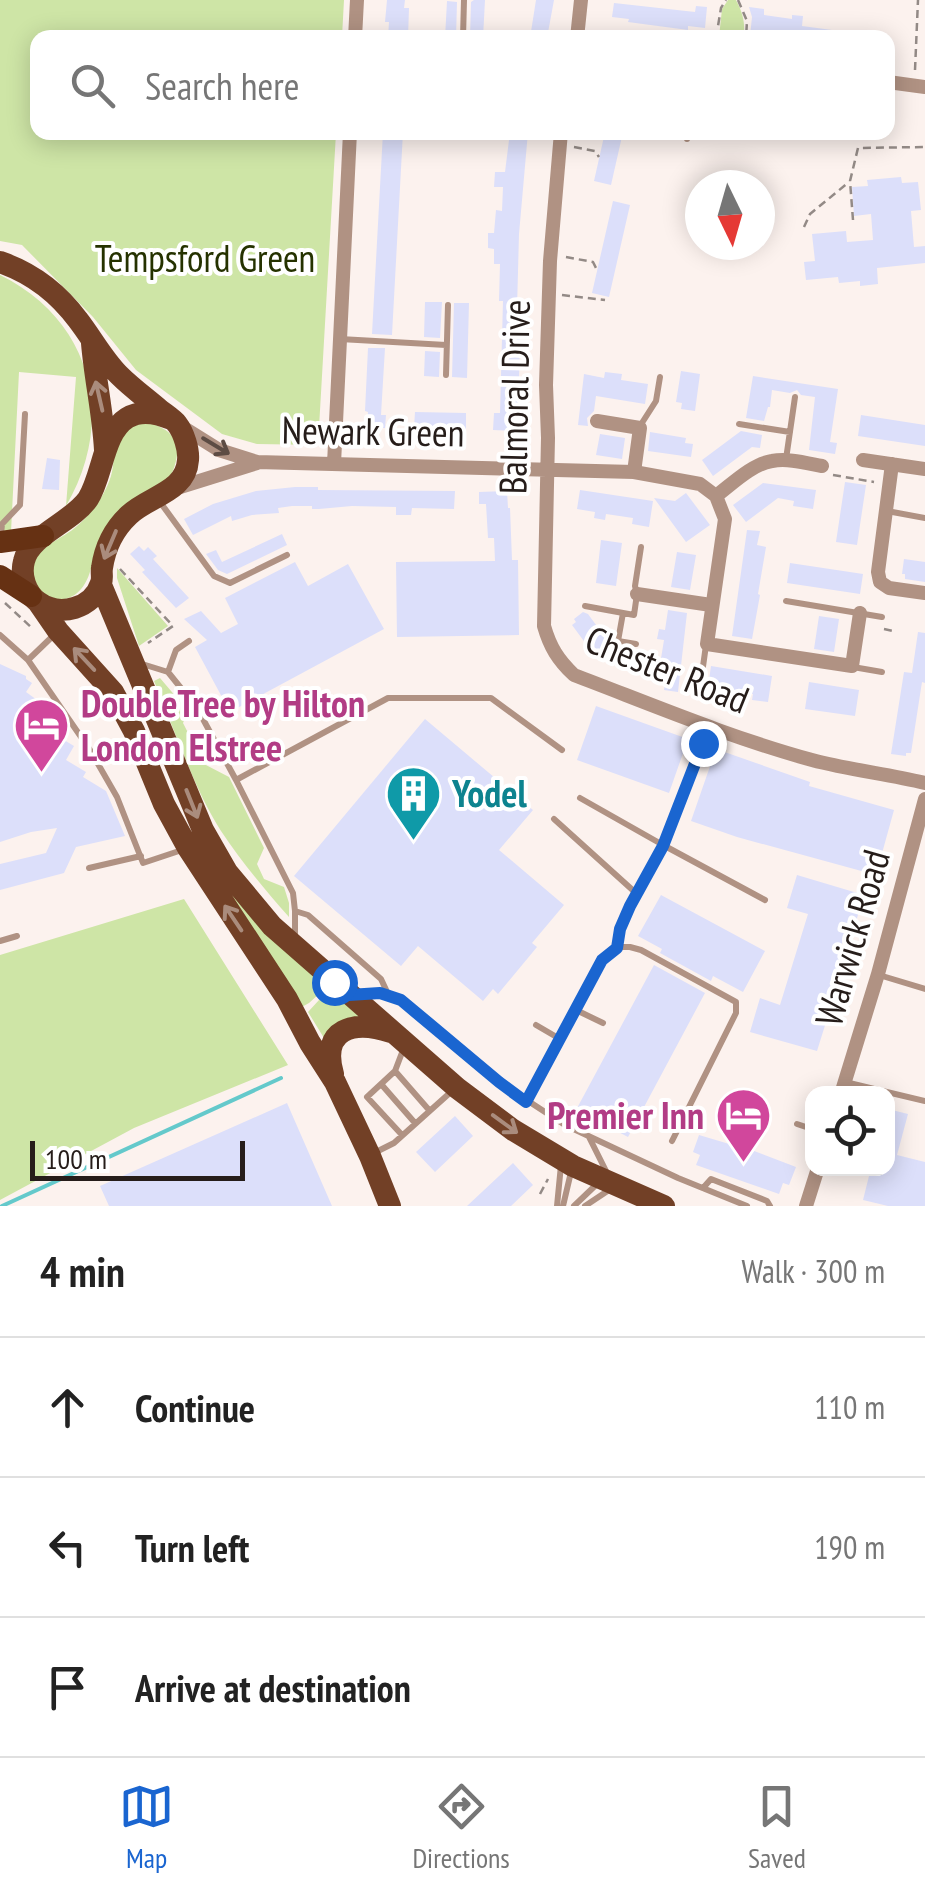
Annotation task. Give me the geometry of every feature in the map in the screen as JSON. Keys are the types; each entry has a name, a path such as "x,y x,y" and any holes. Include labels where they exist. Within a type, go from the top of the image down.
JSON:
{"highway":[{"path":"0,542 43,536"},
{"path":"1,584 35,599"}],"main road":[{"path":"0,262 51,290 114,370 174,421 184,438 186,470 165,493 134,510 112,535 101,585 135,655 215,854 248,900 294,947 399,1038 448,1094 513,1130 562,1166 664,1206"},
{"path":"91,340 105,454"},
{"path":"174,421 147,413 130,416 117,427 99,478 86,501 68,520 34,543 24,562 25,584 52,636 113,692 188,848 288,999 335,1082 390,1206"},
{"path":"35,599 54,610 68,610 86,602 101,585"},
{"path":"335,1082 330,1048 336,1036 347,1028 362,1026 399,1038"}],"street":[{"path":"355,30 356,0"},
{"path":"578,30 582,0"},
{"path":"895,82 920,81"},
{"path":"334,464 350,140"},
{"name":"Balmoral Drive","path":"558,660 544,626 546,384 550,261 565,140"},
{"path":"596,420 640,428 634,472"},
{"name":"Newark Green","path":"174,421 220,450 257,462 634,472 700,484 716,496"},
{"path":"863,460 925,469"},
{"path":"822,466 770,461 716,496 725,519 707,644 852,666 860,613"},
{"name":"Newark Green","path":"165,493 257,462"},
{"path":"892,464 878,572 880,582 889,588 925,593"},
{"path":"637,594 711,604"},
{"name":"Chester Road","path":"558,660 574,675 709,726 810,759 925,783"},
{"name":"Warwick Road","path":"844,1086 925,799"},
{"path":"806,1206 815,1176"}],"lane":[{"path":"463,30 464,0"},
{"path":"446,375 448,305"},
{"path":"339,339 446,345"},
{"path":"640,428 656,401 660,377"},
{"path":"786,460 795,397"},
{"path":"0,542 2,524 20,505 25,414"},
{"path":"739,424 790,432"},
{"path":"165,493 214,576 230,584 288,555"},
{"path":"886,511 925,518"},
{"path":"584,606 634,615 640,547"},
{"path":"786,601 882,616"},
{"path":"623,613 618,641 636,644"},
{"path":"0,635 28,660 90,750 117,796 143,863 188,848"},
{"path":"28,660 52,636"},
{"path":"168,672 176,650 189,641"},
{"path":"700,688 707,644"},
{"path":"135,655 168,672 197,708 292,893 294,947"},
{"path":"852,666 882,672"},
{"path":"236,780 388,698 491,698 562,750"},
{"path":"617,948 620,929 663,846 709,726"},
{"path":"580,798 765,900"},
{"path":"554,819 637,894"},
{"path":"88,868 141,856"},
{"path":"295,911 308,915 381,979 388,994"},
{"path":"0,940 17,936"},
{"path":"526,1102 602,960 617,948 642,950 736,1002 736,1013 672,1140"},
{"path":"878,974 925,989"},
{"path":"349,995 388,994 401,1000 526,1102 589,1136 747,1206"},
{"path":"576,1010 603,1023"},
{"path":"536,1025 560,1039"},
{"path":"399,1038 395,1071 367,1097 402,1135"},
{"path":"395,1071 430,1110"},
{"path":"381,1084 415,1123"},
{"path":"370,1156 394,1143 448,1094"},
{"path":"895,1096 925,1101"},
{"path":"797,1124 805,1127"},
{"path":"589,1136 610,1183"},
{"path":"560,1206 562,1166"},
{"path":"560,1206 562,1166"},
{"path":"703,1189 711,1179 767,1200 770,1206"},
{"path":"574,1206 610,1183"},
{"path":"585,1206 610,1183"}],"path":[{"path":"717,30 726,0"},
{"path":"738,0 746,30"},
{"path":"918,0 920,81"},
{"path":"568,140 595,151 598,158"},
{"path":"853,220 850,181 858,148 925,147"},
{"path":"804,226 810,214 850,181"},
{"path":"562,256 592,262 596,268"},
{"path":"562,295 605,300"},
{"path":"822,466 826,474 890,484"},
{"path":"116,564 173,626 135,655"},
{"path":"1,584 52,636"},
{"path":"540,1194 562,1166"}],"green space":[{"name":"Tempsford Green","path":"0,0 344,0 342,30 30,30 30,140 336,140 318,445 257,444 222,434 136,370 93,317 22,245 0,241"},
{"path":"728,0 736,0 744,30 720,30 722,9"},
{"path":"0,275 31,294 56,318 75,345 87,375 92,407 82,473 66,506 76,377 19,372 11,532 0,534"},
{"path":"144,421 174,438 177,453 172,473 92,564 78,593 57,599 47,596 34,579 35,560 93,509 108,483 120,436"},
{"path":"117,568 168,626 139,646 117,578"},
{"path":"160,678 188,711 183,723 204,764 229,777 264,848 257,864 264,879 284,887 289,917 245,864 211,814 154,681"},
{"path":"199,853 329,985 309,1003 300,1008"},
{"path":"184,899 288,1065 134,1128 0,1200 0,955"},
{"path":"331,987 363,1014 324,1038 308,1012"}],"building":[{"path":"387,0 405,0 404,8 409,8 408,30 388,30 389,22 385,22"},
{"path":"485,0 483,30 470,30 471,2"},
{"path":"536,0 554,0 548,30 531,30"},
{"path":"447,1 457,2 456,30 445,30"},
{"path":"614,3 695,12 696,6 707,7 705,28 688,26 688,30 628,22 629,19 612,17"},
{"path":"749,7 764,9 764,15 792,19 792,15 803,16 802,26 832,30 751,30"},
{"path":"383,140 403,140 392,335 372,334"},
{"path":"509,140 527,140 519,234 517,309 521,309 518,414 514,414 514,431 493,430 494,413 500,413 503,301 499,301 500,264 494,264 488,233 494,233 496,210 502,211 503,187 494,187 495,172 505,172"},
{"path":"603,140 621,140 611,185 594,181"},
{"path":"901,177 902,183 918,182 921,210 911,211 914,247 925,246 925,263 877,268 878,284 839,283 838,277 806,280 804,262 815,261 812,234 846,231 847,242 873,240 871,214 854,216 852,187 868,186 867,180"},
{"path":"613,201 630,205 609,297 592,293"},
{"path":"425,302 442,302 440,338 424,337"},
{"path":"454,303 469,303 467,378 452,377"},
{"path":"368,348 385,348 381,415 386,415 385,428 367,427"},
{"path":"425,351 440,352 439,377 424,376"},
{"path":"681,371 700,374 695,411 681,409 682,403 676,402"},
{"path":"605,372 622,374 621,380 648,384 645,404 596,396 594,411 587,418 588,426 578,425 584,374 604,378"},
{"path":"753,376 838,389 830,442 837,443 835,454 809,450 815,397 801,395 797,390 772,390 764,421 746,418"},
{"path":"415,412 466,413 466,429 414,428"},
{"path":"861,415 925,425 925,446 858,436"},
{"path":"741,431 762,435 760,448 752,447 713,476 702,460"},
{"path":"650,432 686,438 685,443 693,444 691,457 648,451"},
{"path":"600,434 625,438 622,459 596,455"},
{"path":"47,458 60,460 59,490 42,489"},
{"path":"845,482 866,485 857,545 836,542"},
{"path":"763,483 816,490 813,509 793,506 794,501 778,498 746,522 733,505"},
{"path":"295,487 455,491 454,509 412,508 411,515 396,515 396,507 292,506 278,508 279,513 232,521 231,516 193,535 184,519 213,504 256,491"},
{"path":"580,490 653,501 649,527 632,524 633,518 606,514 605,520 594,518 595,512 577,509"},
{"path":"507,491 512,560 518,560 519,635 397,637 396,562 495,561 494,538 488,538 486,504 479,504 479,492"},
{"path":"686,493 710,525 686,542 654,498 675,501"},
{"path":"747,530 760,531 757,545 766,547 752,639 732,636"},
{"path":"282,534 287,545 227,574 218,570 206,554 216,550 222,562"},
{"path":"601,540 622,543 616,586 596,583"},
{"path":"139,546 144,551 148,547 157,556 153,559 189,598 176,608 130,554"},
{"path":"677,552 696,555 690,590 671,587"},
{"path":"904,559 925,562 925,582 905,579"},
{"path":"295,562 308,586 348,564 384,629 230,712 195,647 207,640 184,619 201,611 221,633 238,624 225,598"},
{"path":"790,563 863,574 860,594 787,583"},
{"path":"668,610 687,613 678,692 664,690 666,678 658,677 664,640 657,639 659,629 665,630"},
{"path":"583,612 610,644 599,652 592,652 572,625"},
{"path":"819,616 839,619 834,652 814,649"},
{"path":"918,632 925,633 925,683 922,682 911,753 891,754 904,672 912,673"},
{"name":"DoubleTree by Hilton London Elstree","path":"0,664 26,676 32,683 26,692 52,707 65,726 59,737 74,746 66,760 86,772 83,777 106,791 125,836 76,847 64,873 0,890 0,864 46,853 57,828 0,842"},
{"path":"711,666 772,676 768,702 752,700 753,694 708,687"},
{"path":"809,682 859,690 855,716 805,709"},
{"path":"596,706 688,739 669,793 577,760"},
{"name":"Yodel","path":"425,719 533,810 499,850 564,905 532,943 537,947 498,994 493,989 483,1001 418,946 401,966 294,876"},
{"path":"716,749 810,782 809,786 894,810 876,875 691,821"},
{"path":"797,875 864,895 854,928 848,926 841,947 848,949 833,998 827,996 820,1017 827,1019 817,1051 750,1032 760,998 780,1005 808,914 787,908"},
{"path":"661,895 765,951 743,992 713,976 711,981 638,936"},
{"path":"654,965 705,993 628,1137 576,1110"},
{"path":"287,1103 332,1206 109,1206 100,1186"},
{"path":"895,1111 908,1114 897,1155 925,1162 925,1206 888,1206 863,1200 869,1176 895,1176"},
{"path":"455,1116 473,1136 435,1172 416,1152"},
{"name":"Premier Inn","path":"699,1135 736,1144 796,1167 789,1185 783,1183 779,1194 696,1165 700,1155 693,1152"},
{"path":"513,1163 533,1185 511,1206 467,1206"}],"waterway":[{"path":"2,1206 281,1078"}],"place":[{"name":"DoubleTree by Hilton London Elstree","path":"42,775"},
{"name":"Yodel","path":"413,843"},
{"name":"Premier Inn","path":"743,1165"}],"route":[{"path":"334,982 349,995 380,993 401,1000 526,1102 602,960 617,948 620,929 663,846 703,743"}]}
